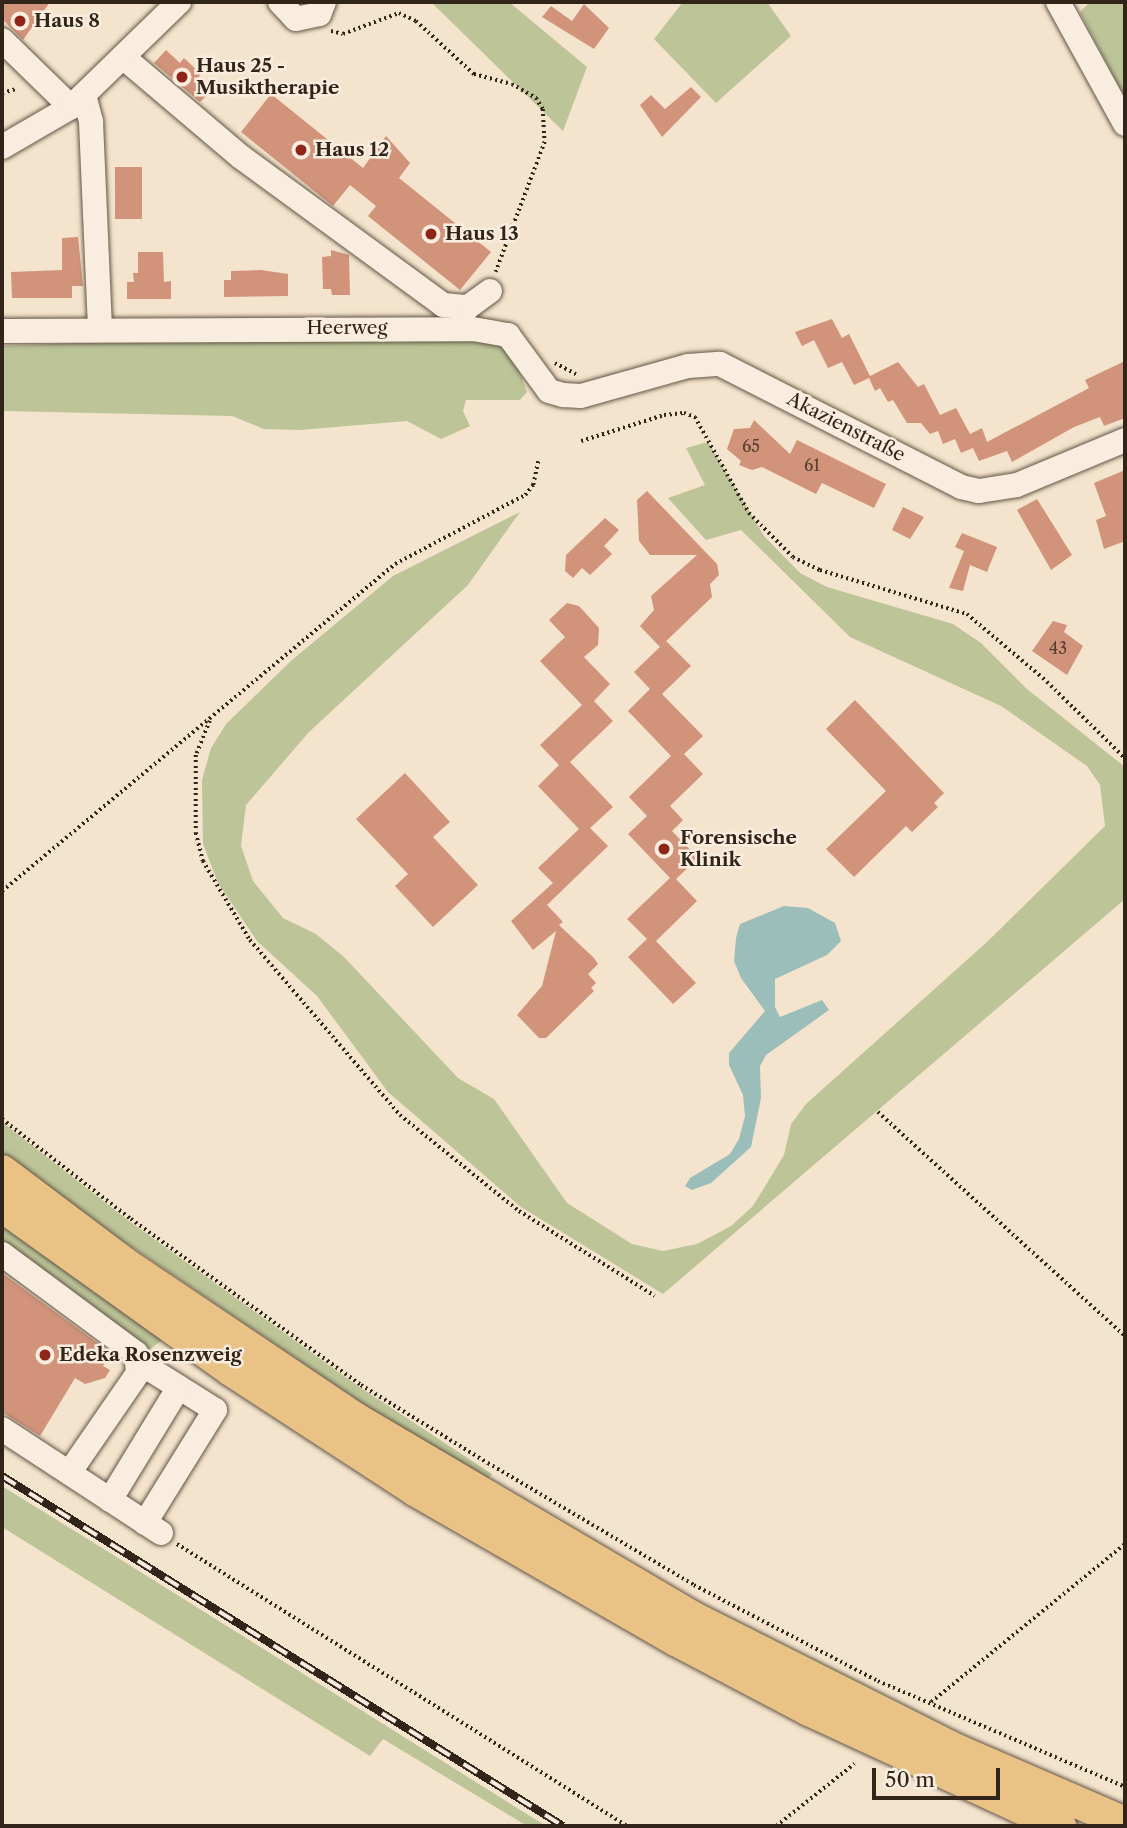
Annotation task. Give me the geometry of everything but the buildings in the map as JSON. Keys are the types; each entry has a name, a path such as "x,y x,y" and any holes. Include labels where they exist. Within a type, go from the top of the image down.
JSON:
{"main road":[{"path":"2,1171 124,1263 356,1419 692,1618 959,1751 1125,1823"},
{"path":"2,1206 231,1370 415,1490 712,1659 1060,1826"}],"street":[{"path":"2,147 78,101 179,2"},
{"path":"288,10 319,14 324,2"},
{"path":"1065,5 1125,124"},
{"path":"2,40 78,101 91,122 100,328"},
{"path":"123,57 241,157 443,305 468,307 490,291"},
{"name":"Heerweg","path":"2,331 100,328 495,331 520,345 541,382 549,391 563,395"},
{"name":"Akazienstraße","path":"563,395 581,396 688,366 720,364 961,487 979,491 1017,485 1125,440"},
{"path":"2,1254 136,1353 138,1373 69,1473"},
{"path":"2,1429 153,1528 215,1410 137,1360"},
{"path":"110,1500 179,1387"}],"path":[{"path":"288,10 343,34 399,13 416,21 474,74 512,84 536,99 546,122 545,142 490,291"},
{"path":"2,93 16,89"},
{"path":"581,441 684,413 695,417 749,513 793,557 820,570 967,614 1044,678 1125,758"},
{"path":"2,891 210,721 395,564 525,495 533,485 538,461"},
{"path":"210,721 196,755 196,833 203,861 250,940 400,1115 519,1211 655,1296"},
{"path":"878,1112 1125,1336"},
{"path":"2,1119 131,1219 361,1385 694,1585 878,1681 1125,1787"},
{"path":"153,1528 627,1826"},
{"path":"931,1702 1125,1544"},
{"path":"776,1826 854,1765"}],"green space":[{"path":"431,2 509,2 587,67 563,131"},
{"path":"683,2 767,2 791,36 716,103 654,39"},
{"path":"1090,2 1125,2 1125,98 1080,12"},
{"path":"172,339 475,340 498,345 515,360 527,392 520,400 466,400 463,411 470,426 441,439 407,421 300,430 264,429 232,416 2,411 2,346"},
{"path":"708,442 764,536 800,573 827,587 953,624 981,643 1027,689 1125,767 1125,899 663,1294 521,1207 388,1092 317,996 257,941 218,883 203,844 202,780 211,748 226,724 292,660 393,576 520,512 468,585 309,732 246,805 241,846 253,881 283,918 316,934 344,957 458,1078 494,1099 567,1203 632,1244 663,1251 697,1244 731,1226 753,1206 784,1155 791,1124 806,1104 987,942 1105,826 1100,785 1087,766 1001,706 850,637 741,530 706,540 668,498 705,485 686,448"},
{"path":"2,1122 129,1221 358,1386 492,1474 483,1485 2,1159"},
{"path":"2,1220 164,1339 146,1352 2,1252"},
{"path":"2,1486 546,1826 527,1826 383,1739 370,1756 2,1527"}],"water":[{"path":"784,906 808,908 835,923 841,941 827,955 775,979 775,1007 780,1017 822,1000 829,1010 766,1055 760,1066 761,1098 751,1147 711,1183 692,1190 685,1186 690,1178 730,1154 739,1139 745,1116 743,1095 729,1065 729,1053 765,1011 741,978 734,961 740,924"}],"railway":[{"path":"2,1476 563,1826"}],"place":[{"name":"Haus 8","path":"20,21"},
{"name":"Haus 25 - Musiktherapie","path":"182,77"},
{"name":"Haus 12","path":"301,150"},
{"name":"Haus 13","path":"431,234"},
{"name":"Forensische Klinik","path":"664,849"},
{"name":"Edeka Rosenzweig","path":"45,1355"}]}
